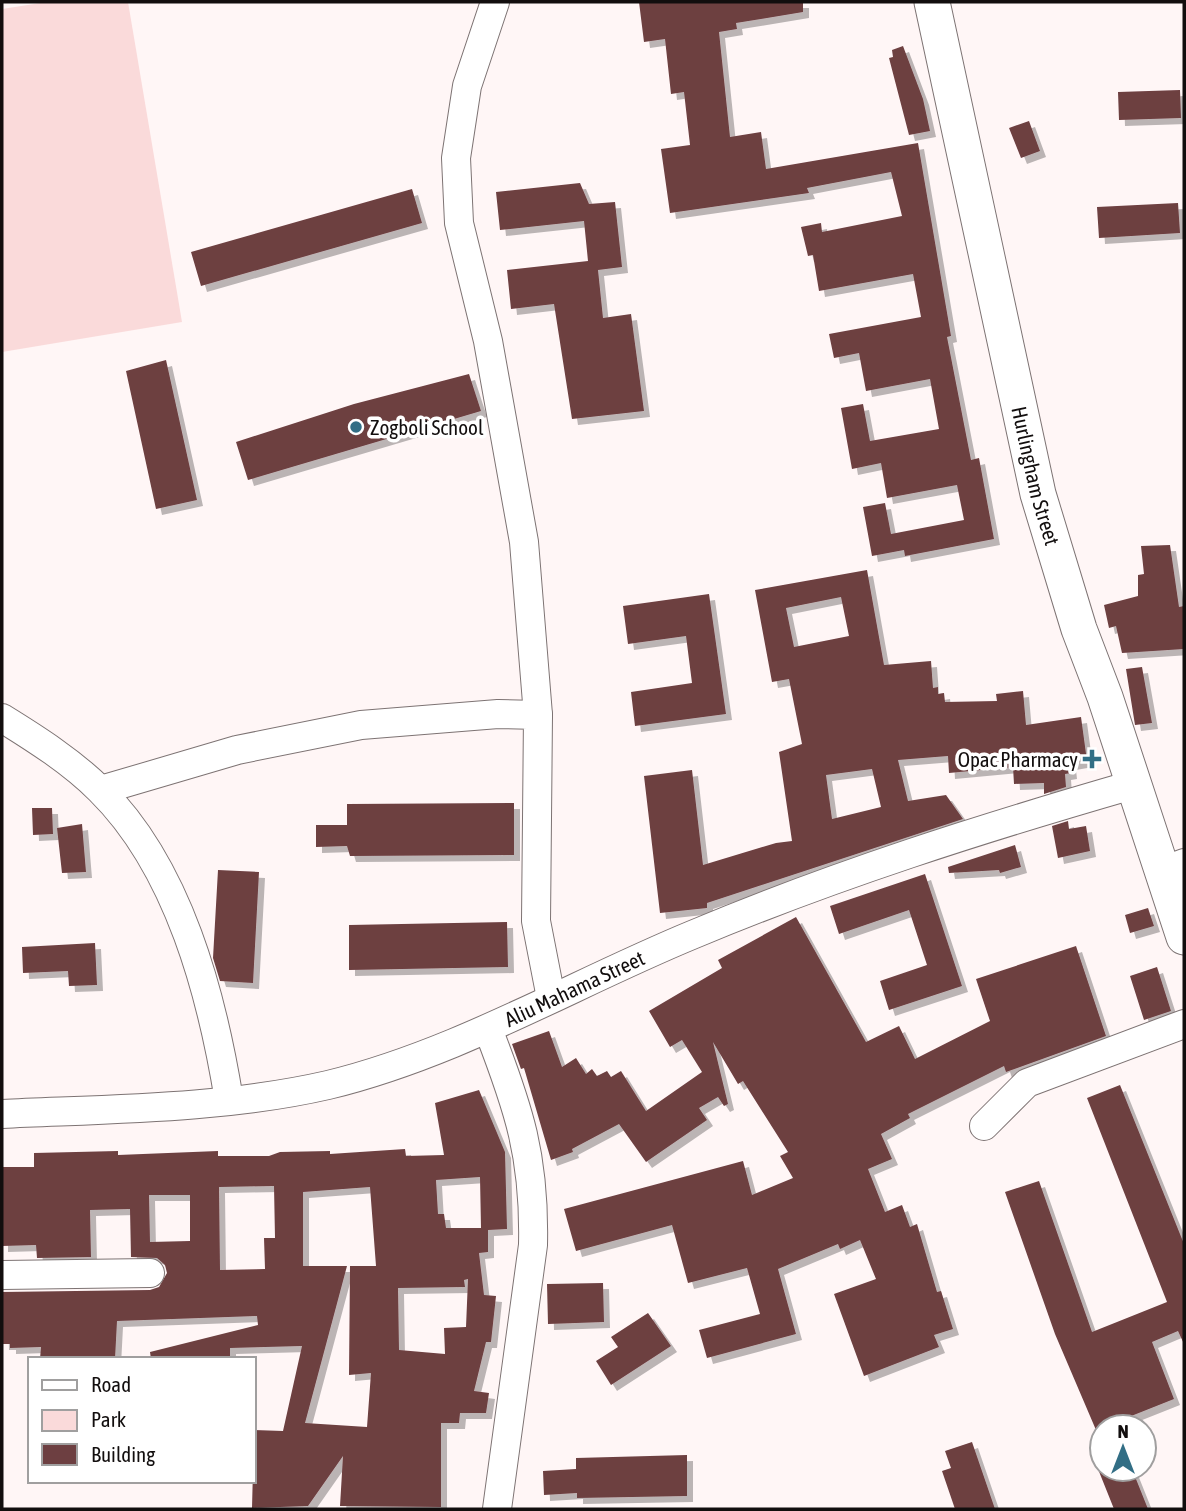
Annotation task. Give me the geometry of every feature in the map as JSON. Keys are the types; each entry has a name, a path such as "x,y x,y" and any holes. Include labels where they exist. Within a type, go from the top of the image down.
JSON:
{"street":[{"path":"495,2 467,86 456,158 459,223 488,341 524,542 537,715 536,921 551,998"},
{"name":"Hurlingham Street","path":"932,2 1038,494 1079,629 1105,696 1132,785 1172,867 1184,937"},
{"path":"101,790 237,750 361,725 498,714 537,715"},
{"path":"2,718 39,741 101,790 152,860 171,893 212,1014 229,1100"},
{"name":"Aliu Mahama Street","path":"2,1114 229,1100 328,1085 376,1071 488,1029 551,998 775,901 1027,816 1132,785"},
{"path":"984,1126 1027,1083 1184,1024"},
{"path":"488,1029 522,1120 534,1207 533,1245 497,1509"},
{"path":"2,1275 150,1273"}],"green space":[{"path":"47,2 128,2 182,322 2,352 2,9"}],"building":[{"path":"639,2 803,2 803,12 736,23 737,29 719,32 730,137 761,132 766,169 918,143 951,336 947,337 971,460 979,458 994,539 905,556 904,550 872,556 863,507 885,503 891,534 964,520 957,485 887,498 881,463 852,469 841,408 863,404 870,441 939,429 930,379 866,391 859,353 834,358 829,334 921,317 913,274 819,291 813,255 808,256 801,227 821,223 822,232 902,216 891,172 807,188 809,193 670,213 661,149 690,145 684,92 671,94 665,39 644,42"},
{"path":"903,46 923,99 930,131 909,135 889,58 893,57 892,50"},
{"path":"1180,90 1181,118 1119,120 1118,92"},
{"path":"1029,121 1040,151 1021,158 1009,128"},
{"path":"580,183 589,204 615,202 622,267 598,270 603,318 631,314 644,411 572,419 554,304 511,309 507,270 588,261 584,221 500,230 496,192"},
{"path":"412,189 422,223 201,286 191,252"},
{"path":"1178,203 1180,233 1099,238 1097,207"},
{"path":"166,360 197,500 156,509 126,371"},
{"name":"Zogboli School","path":"469,374 481,411 248,480 236,442 354,404"},
{"path":"1170,545 1179,607 1184,606 1184,649 1122,653 1116,626 1109,628 1104,605 1138,596 1138,575 1144,574 1141,546"},
{"path":"867,570 884,665 931,661 933,688 938,687 938,694 944,693 945,702 997,701 996,694 1023,691 1026,725 1081,717 1087,761 1070,764 1071,773 1065,774 1066,787 1044,794 1044,783 1014,784 1013,767 949,773 948,756 898,760 908,801 946,795 963,819 707,903 707,908 660,913 644,776 692,770 703,865 776,843 792,841 779,752 802,744 789,679 772,682 755,590","holes":["841,597 849,636 794,647 786,608","872,769 881,807 832,819 826,775"]},
{"path":"709,594 726,714 635,726 631,692 692,683 686,636 628,644 623,606"},
{"path":"1142,667 1152,723 1135,725 1126,669"},
{"path":"514,803 514,855 350,856 347,846 316,847 316,825 347,825 347,804"},
{"path":"32,808 52,808 53,834 33,835"},
{"path":"1068,821 1069,829 1086,826 1090,851 1058,858 1052,826"},
{"path":"82,824 86,872 62,873 57,828"},
{"path":"1015,845 1021,867 1000,873 999,870 949,873 948,867"},
{"path":"218,870 259,872 253,983 220,981 213,958"},
{"path":"925,874 962,986 889,1010 880,981 927,965 909,910 839,934 830,906"},
{"path":"1148,908 1154,926 1130,933 1125,915"},
{"path":"796,917 866,1042 899,1026 915,1059 990,1021 976,979 1076,946 1106,1036 1006,1072 1004,1066 908,1114 910,1118 881,1134 892,1159 868,1169 885,1212 902,1205 910,1227 917,1224 937,1292 941,1291 953,1329 934,1335 939,1347 864,1376 834,1294 876,1279 860,1240 840,1249 838,1244 778,1269 796,1334 707,1358 699,1330 760,1314 747,1268 688,1283 672,1225 576,1251 564,1209 743,1161 752,1195 793,1178 780,1156 788,1152 743,1081 738,1084 713,1042 728,1104 724,1106 718,1097 699,1108 707,1120 646,1162 619,1124 572,1149 573,1152 551,1160 524,1068 521,1069 512,1044 549,1031 562,1067 576,1058 586,1074 592,1069 597,1076 607,1071 611,1077 621,1071 646,1111 702,1072 682,1040 670,1047 649,1011 722,968 718,960"},
{"path":"507,922 508,967 349,970 349,925"},
{"path":"95,943 97,985 69,986 68,971 23,973 22,947"},
{"path":"1157,967 1171,1011 1144,1020 1130,976"},
{"path":"1120,1085 1184,1244 1184,1344 1178,1331 1152,1342 1174,1399 1139,1413 1089,1413 1055,1334 1005,1192 1039,1181 1092,1332 1167,1302 1087,1098"},
{"path":"479,1090 505,1152 507,1229 488,1230 488,1252 479,1253 484,1295 496,1296 491,1342 486,1342 474,1391 489,1393 486,1413 460,1413 459,1423 441,1423 441,1507 340,1506 343,1456 308,1506 252,1508 253,1483 256,1483 256,1430 283,1431 302,1346 230,1348 230,1357 151,1357 150,1352 258,1325 257,1316 117,1321 115,1357 40,1357 41,1347 10,1348 10,1344 3,1344 2,1292 150,1290 159,1287 167,1273 165,1265 157,1258 131,1257 130,1209 90,1210 91,1257 37,1258 36,1245 2,1246 2,1167 34,1167 34,1153 118,1151 118,1155 218,1151 218,1156 269,1156 280,1152 330,1151 330,1154 405,1149 406,1156 444,1155 435,1103","holes":["480,1177 481,1228 446,1228 444,1214 438,1214 436,1180","274,1186 275,1238 264,1238 265,1269 220,1270 219,1187","370,1187 376,1266 350,1266 349,1375 371,1373 367,1427 305,1423 347,1266 303,1266 303,1192","149,1195 190,1195 190,1241 150,1242","468,1279 466,1327 444,1328 445,1354 399,1350 398,1288 465,1287 464,1280"]},
{"path":"603,1283 604,1322 548,1324 547,1284"},
{"path":"648,1313 671,1346 611,1385 596,1361 618,1347 611,1337"},
{"path":"972,1442 995,1509 955,1509 942,1471 951,1468 945,1451"},
{"path":"687,1455 687,1496 577,1498 577,1493 544,1495 543,1471 576,1469 576,1458"},
{"path":"1104,1483 1138,1483 1148,1509 1114,1509"}],"place":[{"name":"Zogboli School","path":"356,427"},
{"name":"Opac Pharmacy","path":"1092,759"}]}
